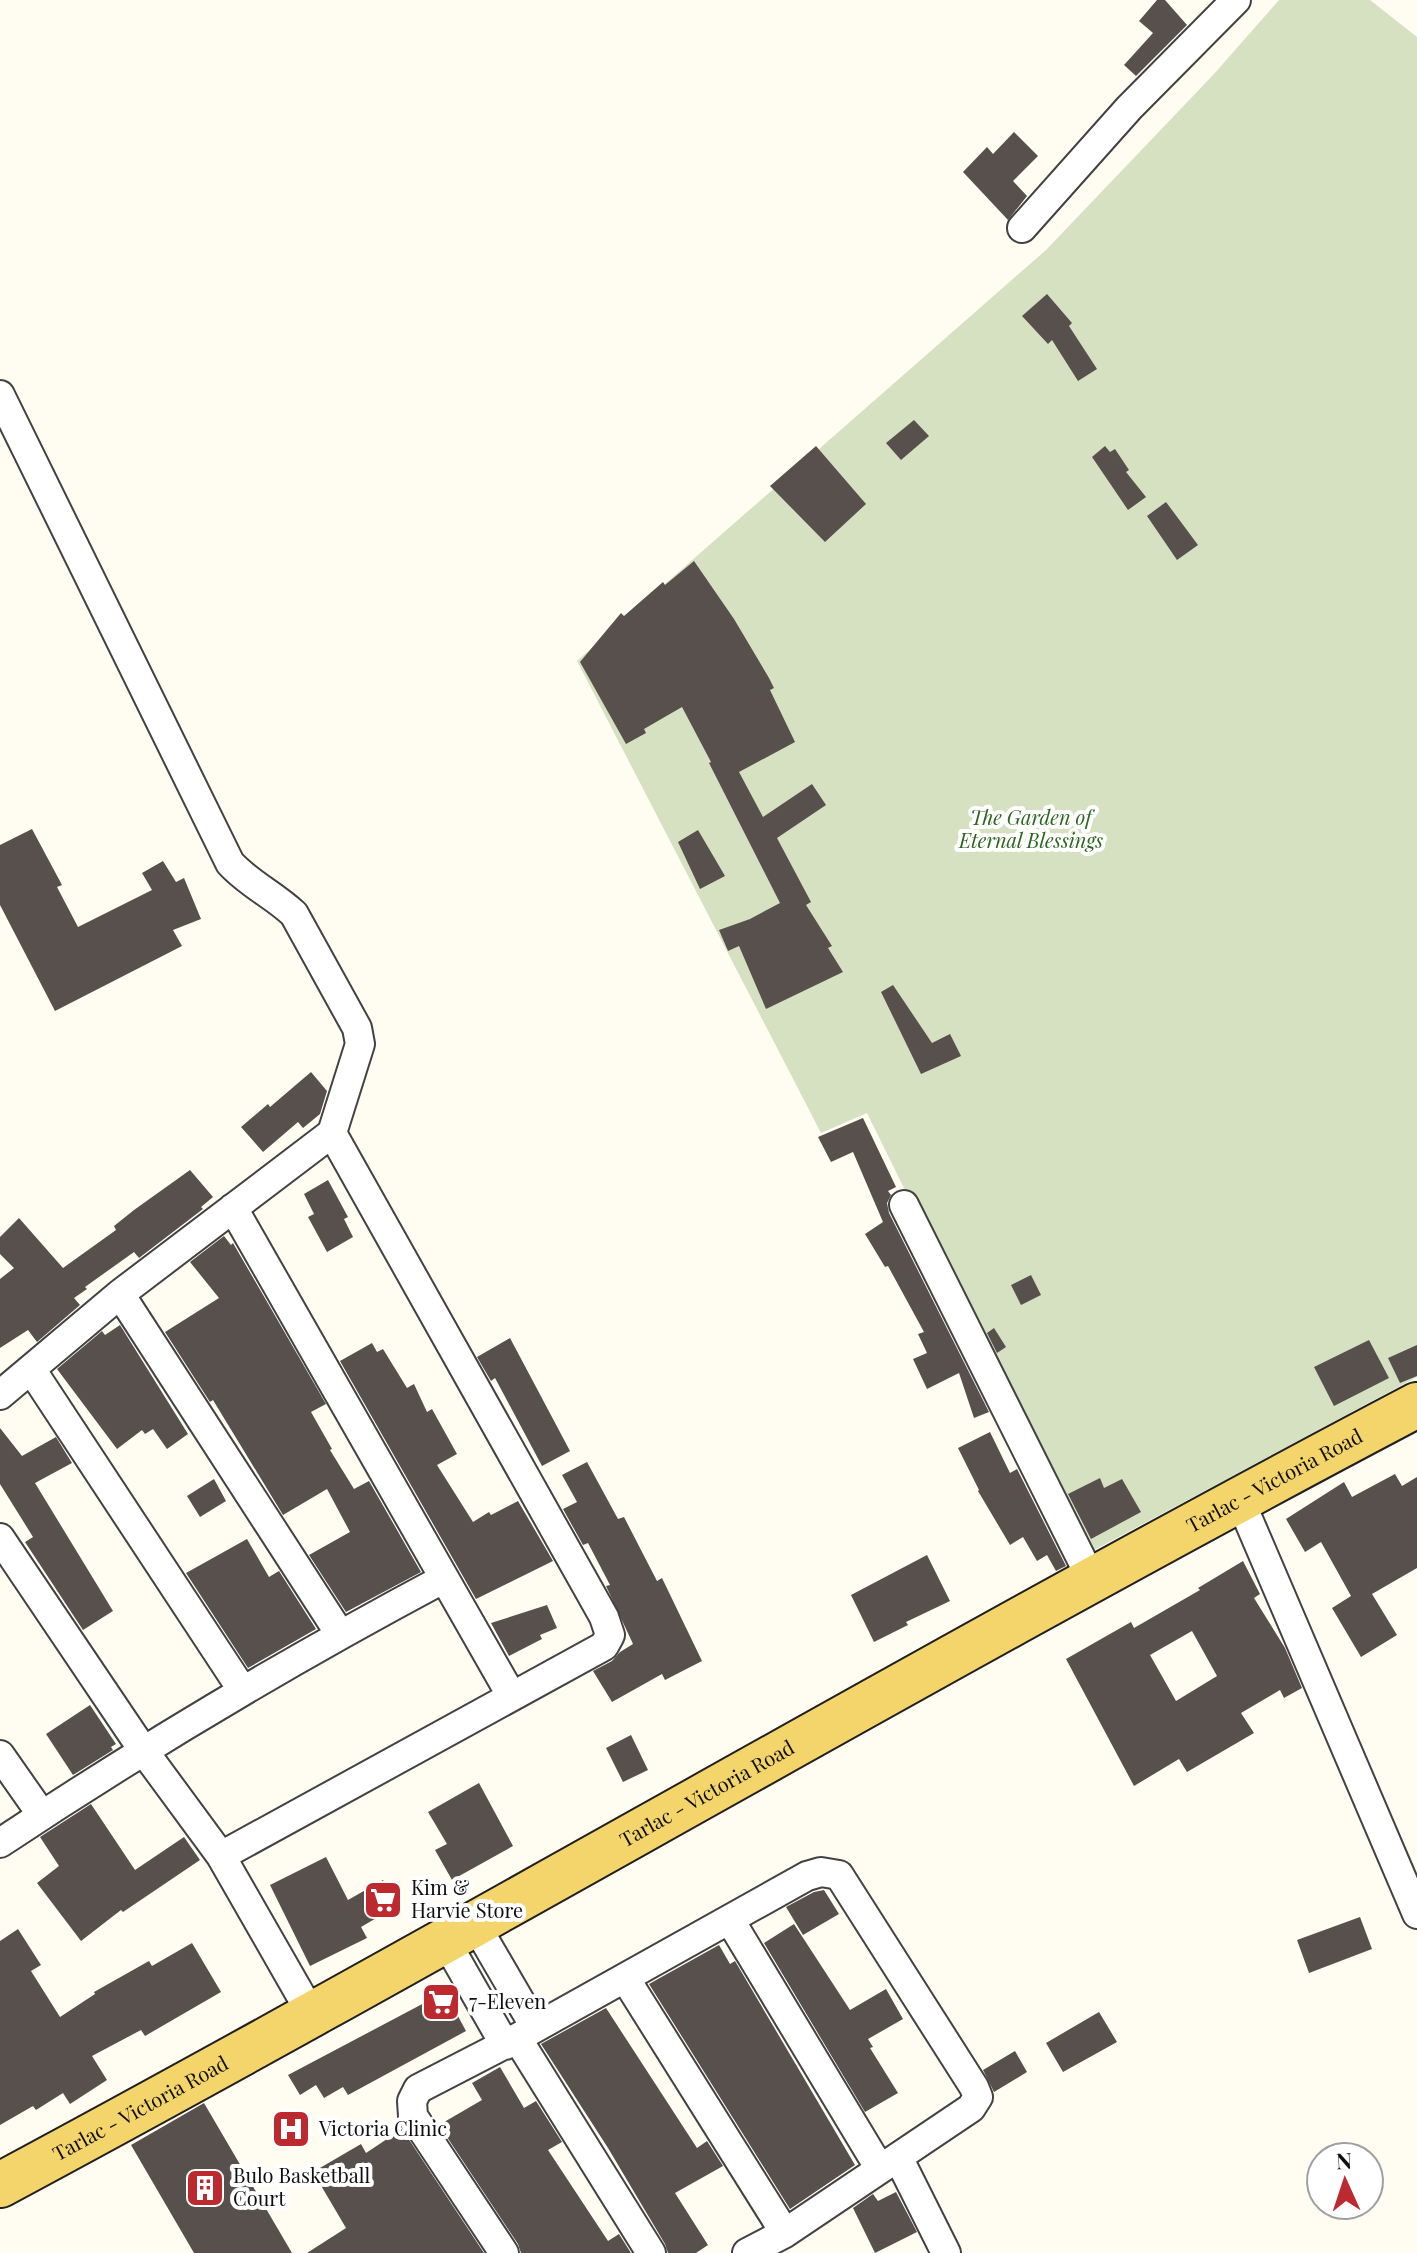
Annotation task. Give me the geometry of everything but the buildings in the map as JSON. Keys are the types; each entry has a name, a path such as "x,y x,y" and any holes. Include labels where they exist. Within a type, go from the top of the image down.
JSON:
{"main road":[{"name":"Tarlac - Victoria Road","path":"0,2185 312,2015 1239,1498 1417,1405"}],"street":[{"path":"1022,228 1129,108 1236,0"},
{"path":"0,395 230,863 243,877 279,899 294,914 357,1028 360,1044 332,1133 120,1294 0,1395"},
{"path":"221,1856 604,1646 610,1635 604,1617 332,1133"},
{"path":"904,1205 1092,1580"},
{"path":"233,1208 511,1695"},
{"path":"120,1294 340,1634"},
{"path":"31,1369 243,1691"},
{"path":"1239,1498 1417,1914"},
{"path":"0,1538 143,1750 221,1856 312,2015"},
{"path":"0,1843 143,1750 340,1634 443,1579"},
{"path":"0,1755 42,1815"},
{"path":"504,2253 413,2116 412,2101 418,2089 519,2037 807,1876 821,1872 839,1875 978,2097 971,2108 785,2233 747,2253"},
{"path":"730,1920 946,2253"},
{"path":"460,1932 519,2037 651,2253"},
{"path":"625,1978 785,2233"}],"green space":[{"name":"The Garden of Eternal Blessings","path":"1279,0 1370,0 1417,37 1417,1377 1085,1555 867,1113 821,1133 577,661 1046,250 1214,74"}],"place":[{"name":"Kim & Harvie Store","path":"383,1900"},
{"name":"7-Eleven","path":"441,2002"},
{"name":"Victoria Clinic","path":"291,2129"},
{"name":"Bulo Basketball Court","path":"205,2188"}]}
